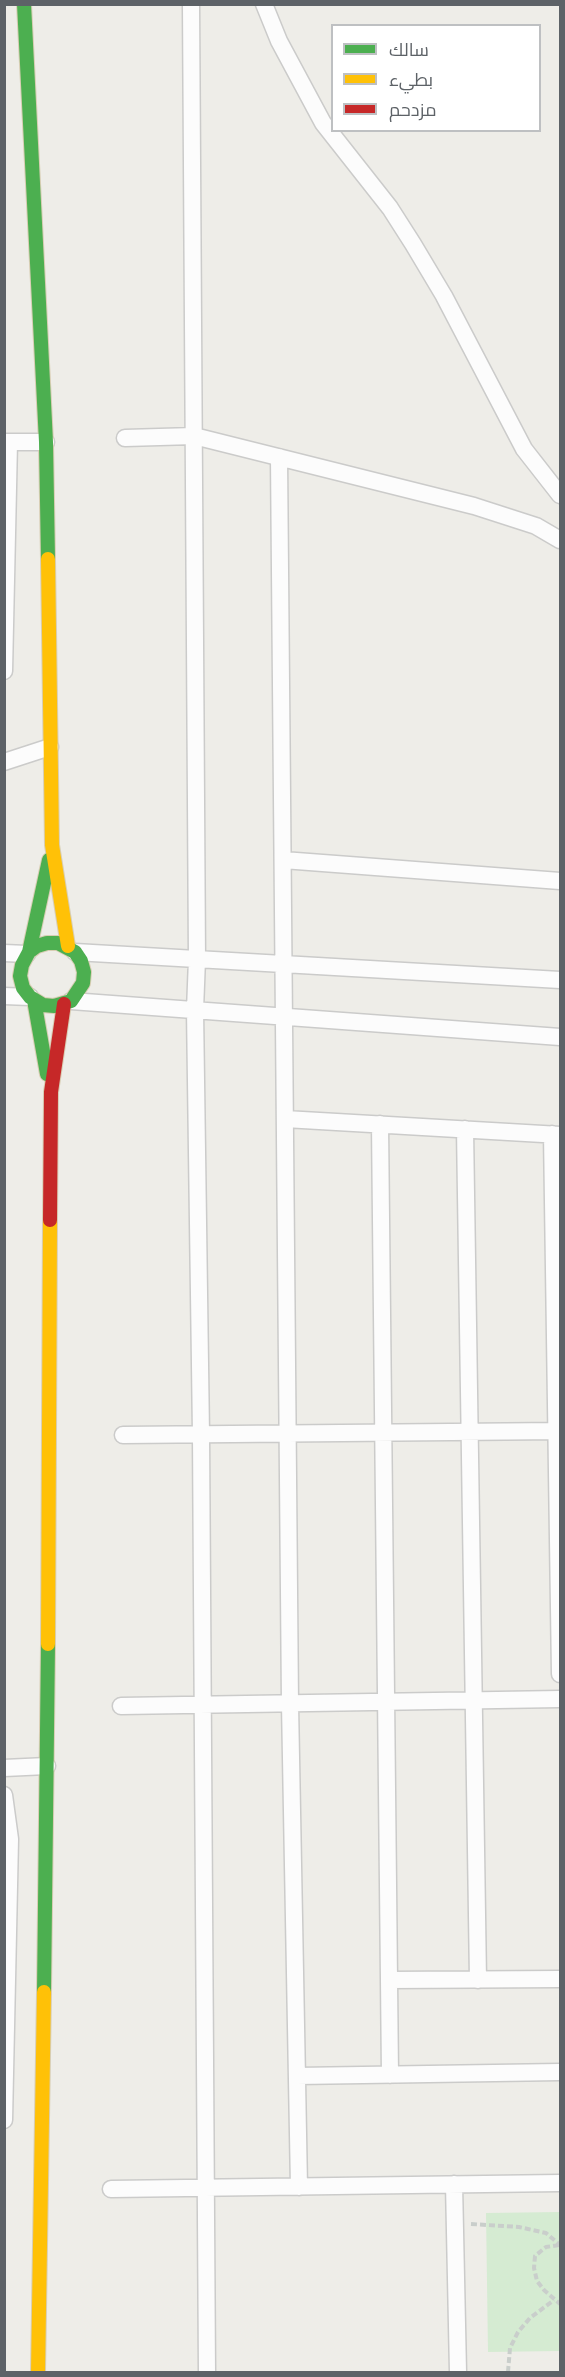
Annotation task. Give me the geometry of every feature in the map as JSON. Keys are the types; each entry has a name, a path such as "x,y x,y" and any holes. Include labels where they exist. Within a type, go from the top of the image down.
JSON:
{"main road":[{"path":"24,4 46,442 52,845 71,949"},
{"path":"28,953 37,946 47,943 58,943 71,949 81,961 84,972 83,983 78,993 68,1002 54,1006 43,1005 32,999 23,988 20,976 21,965 28,953 52,845"},
{"path":"32,999 51,1092"},
{"path":"38,2373 47,1766 51,1092 68,1002"}],"street":[{"path":"191,4 198,959 195,1010 201,1435 207,2373"},
{"path":"264,4 299,81 323,123 390,208 444,296 524,448 561,495"},
{"path":"125,438 194,436 474,506 536,526 561,540"},
{"path":"4,671 7,442 46,442"},
{"path":"279,457 290,1704 299,2187"},
{"path":"4,762 50,747"},
{"path":"283,860 561,880"},
{"path":"71,949 198,959 561,980"},
{"path":"4,953 28,953"},
{"path":"4,996 32,999"},
{"path":"68,1002 561,1037"},
{"path":"285,1119 556,1134 561,1674"},
{"path":"380,1124 390,2075"},
{"path":"465,1129 478,1980"},
{"path":"123,1435 559,1431"},
{"path":"122,1706 561,1699"},
{"path":"4,1768 47,1766"},
{"path":"4,1795 7,1841 4,2120"},
{"path":"389,1980 561,1979"},
{"path":"297,2076 561,2073"},
{"path":"111,2189 561,2182"},
{"path":"454,2184 458,2373"}],"path":[{"path":"455,2224 519,2227 546,2233 560,2245"},
{"path":"560,2245 546,2247 535,2256 534,2268 537,2281 554,2300 561,2304"},
{"path":"508,2373 510,2348 518,2332 530,2318 554,2300"}],"green space":[{"path":"560,2212 560,2351 488,2352 486,2213"}],"traffic: fast":[{"path":"24,4 46,442 48,559"},
{"path":"29,952 47,943 58,943 75,952 84,972 83,983 71,1001 54,1006 43,1005 30,997 23,988 20,976 22,965 29,952 49,860"},
{"path":"34,1000 47,1074"},
{"path":"44,1992 48,1644"}],"traffic: slow":[{"path":"48,559 52,845 68,946"},
{"path":"48,1644 50,1220"},
{"path":"38,2372 44,1992"}],"traffic: jam":[{"path":"50,1220 51,1092 64,1004"}]}
